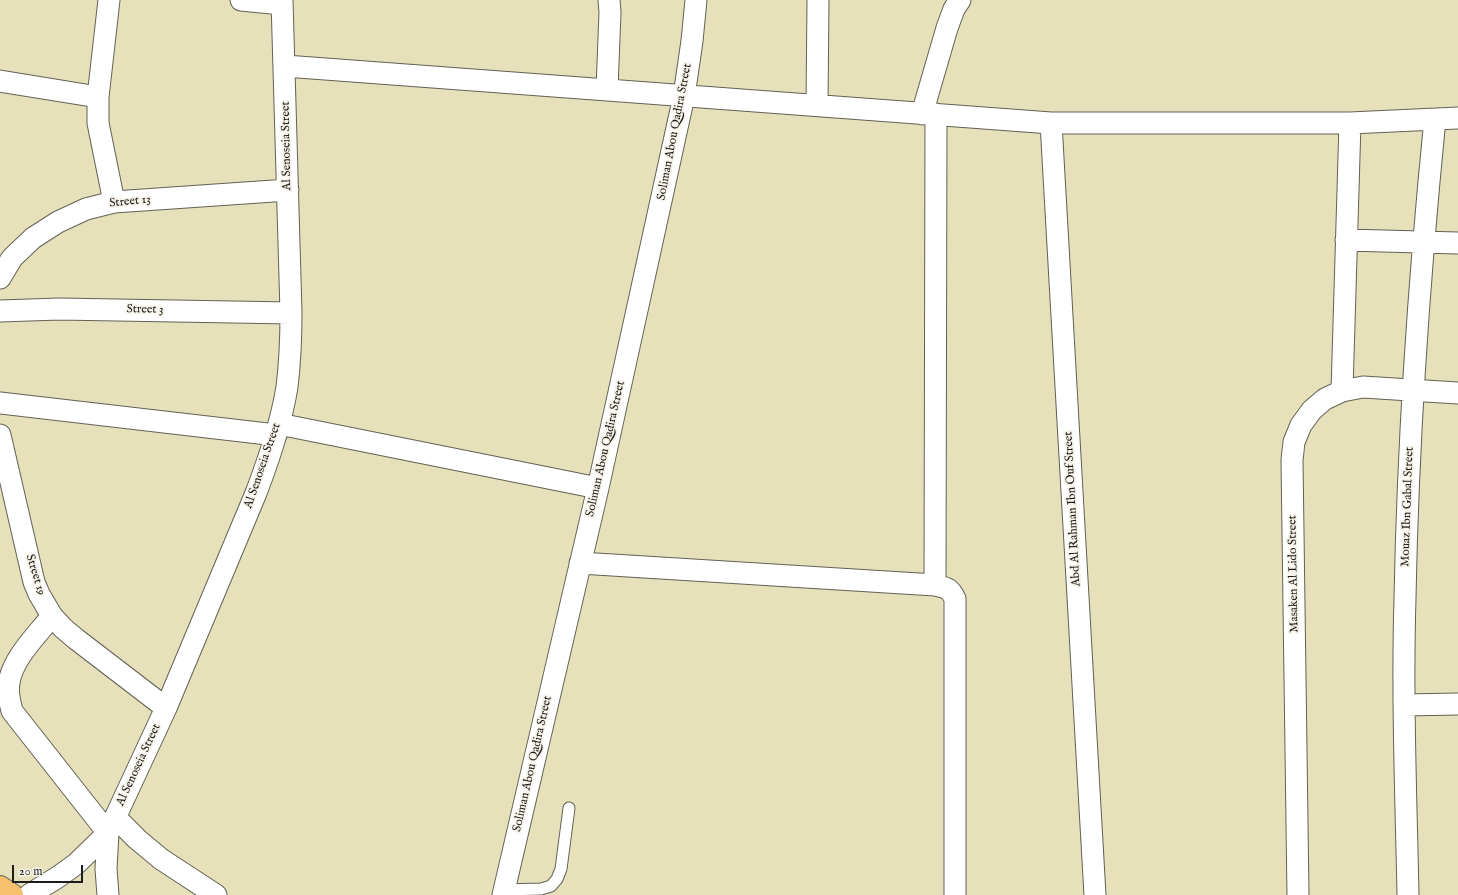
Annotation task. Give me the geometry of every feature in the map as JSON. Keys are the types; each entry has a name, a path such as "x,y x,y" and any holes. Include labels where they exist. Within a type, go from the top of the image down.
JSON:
{"main road":[{"path":"0,888 12,895"}],"street":[{"path":"109,0 98,97 98,123 114,202"},
{"path":"241,0 282,2"},
{"path":"607,89 610,12 609,0"},
{"name":"Soliman Abou Qadira Street","path":"503,893 598,488 684,96 696,0"},
{"path":"817,105 818,0"},
{"path":"935,585 929,114 947,28 954,9 960,0"},
{"name":"Al Senoseia Street","path":"29,895 76,864 111,825 166,708 258,486 278,429 286,387 290,350 291,313 282,2"},
{"path":"285,66 1051,123 1350,123 1458,118"},
{"path":"0,81 98,97"},
{"name":"Mouaz Ibn Gabal Street","path":"1408,895 1404,704 1407,517 1413,390 1423,242 1435,119"},
{"name":"Abd Al Rahman Ibn Ouf Street","path":"1051,123 1094,895"},
{"path":"1342,391 1350,123"},
{"name":"Street 13","path":"0,278 12,258 33,238 58,222 86,209 114,202 288,190"},
{"path":"1346,240 1458,243"},
{"name":"Street 3","path":"0,311 59,309 291,313"},
{"name":"Masaken Al Lido Street","path":"1298,895 1292,460 1294,442 1301,425 1312,410 1325,399 1342,391 1363,387 1458,392"},
{"path":"0,403 278,429 598,488"},
{"name":"Street 19","path":"0,435 34,582 52,616 76,639 166,708"},
{"path":"580,563 935,585 946,587 952,592 954,599 955,895"},
{"path":"52,616 19,658 12,670 8,684 9,697 6,713 111,825 137,839 161,858 216,895"},
{"path":"1404,704 1458,704"},
{"name":"Al Senoseia Street","path":"108,895 106,863 111,825"}],"lane":[{"path":"503,893 541,889 551,886 557,879 561,869 569,808"}]}
